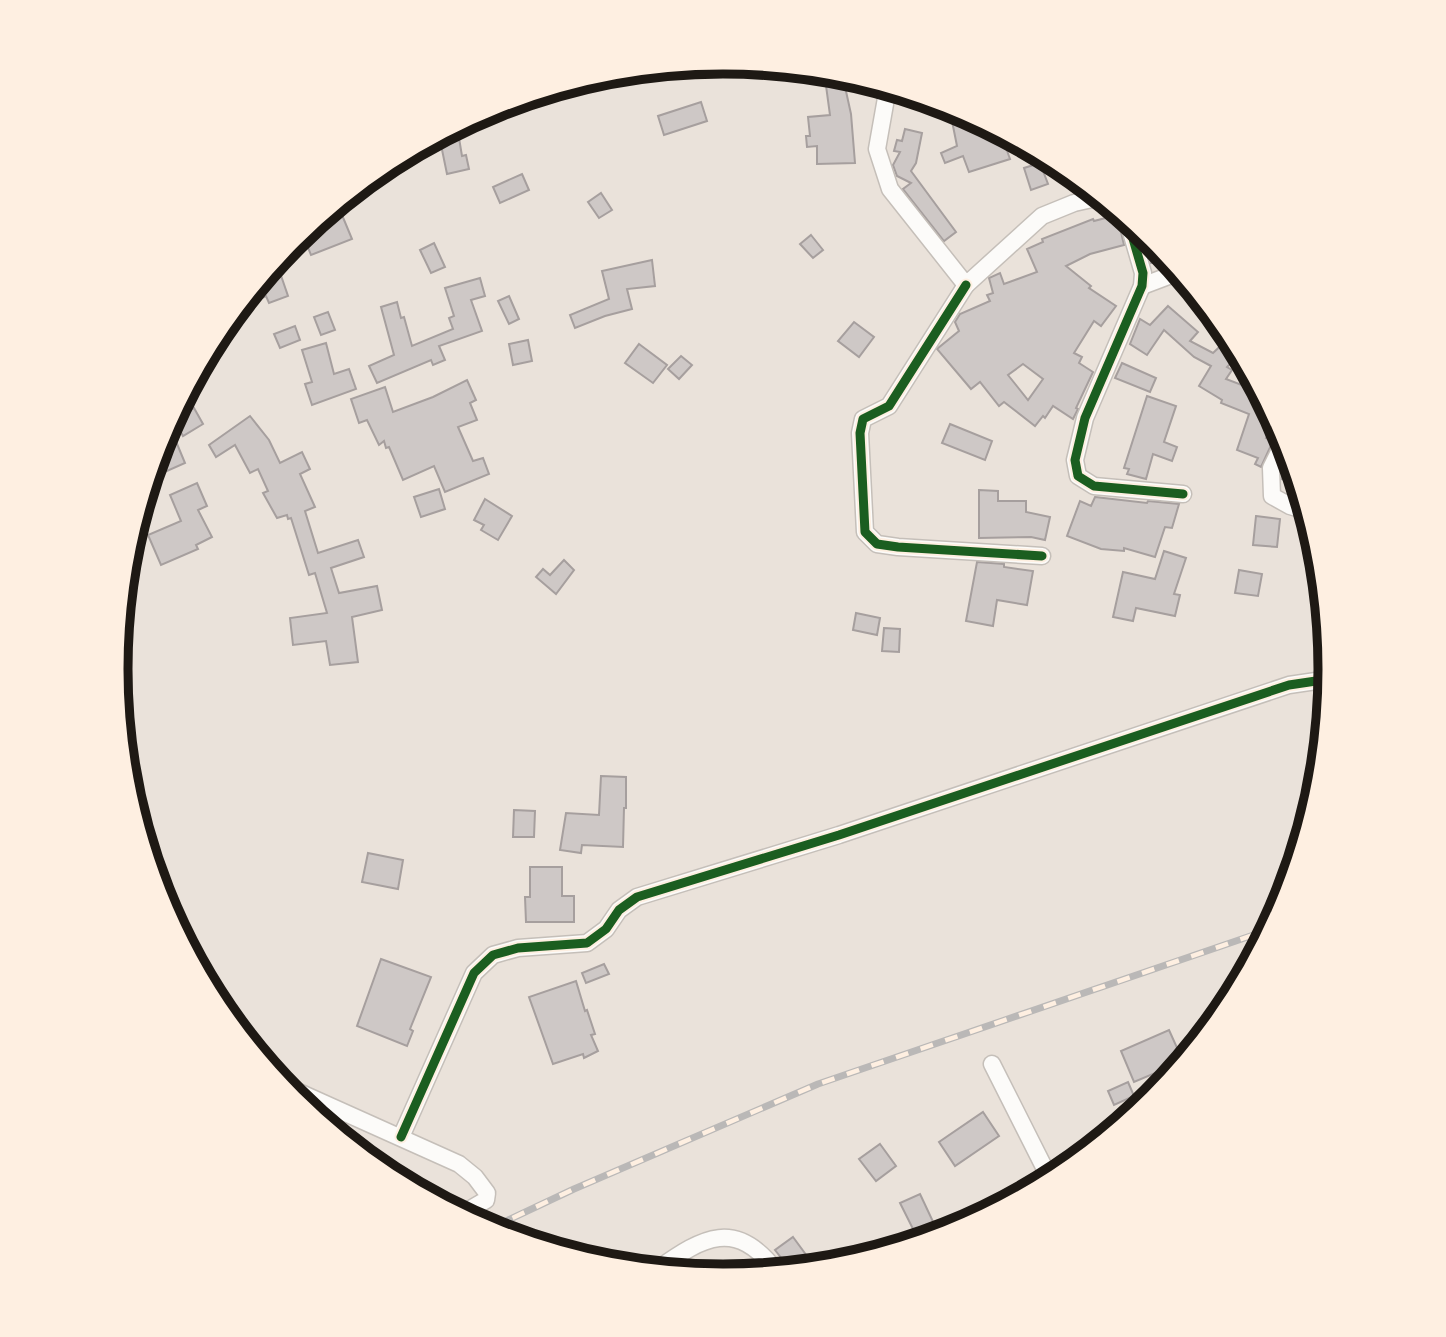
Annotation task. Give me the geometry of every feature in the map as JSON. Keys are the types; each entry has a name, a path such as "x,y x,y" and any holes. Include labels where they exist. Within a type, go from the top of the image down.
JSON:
{"street":[{"path":"886,97 877,149 891,189 966,285"},
{"path":"1042,556 877,544 865,532 860,433 863,419 889,406 966,285 1042,216 1089,200"},
{"path":"1133,237 1143,273 1142,286 1084,418 1075,460 1078,476 1094,486 1183,494"},
{"path":"1142,286 1170,276"},
{"path":"1278,454 1270,468 1272,496 1296,508"},
{"path":"401,1137 474,973 493,955 518,948 587,943 606,929 619,910 637,897 839,835 1289,685 1318,681"},
{"path":"992,1064 1045,1169"},
{"path":"311,1097 459,1164 475,1177 487,1193 486,1200 473,1208"},
{"path":"670,1261 690,1246 711,1238 734,1239 754,1247 768,1261"}],"building":[{"path":"826,83 845,86 851,114 855,163 817,164 817,146 807,147 806,136 810,136 808,117 830,115"},
{"path":"701,102 707,121 664,135 658,116"},
{"path":"952,119 1005,145 1010,159 969,172 963,156 945,163 941,153 957,146"},
{"path":"905,129 922,133 916,163 911,171 956,232 944,241 903,189 911,183 897,176 893,165 900,152 894,151 897,140 902,141"},
{"path":"459,136 462,156 466,155 469,169 447,174 441,145"},
{"path":"1038,164 1041,166 1048,184 1031,190 1024,168"},
{"path":"522,174 529,190 500,203 493,187"},
{"path":"601,193 612,210 599,218 588,202"},
{"path":"341,213 352,239 311,255 307,244"},
{"path":"1110,217 1115,221 1119,225 1124,245 1090,254 1066,266 1091,286 1089,288 1116,306 1101,326 1094,321 1074,353 1082,357 1079,363 1093,372 1073,419 1053,406 1035,426 1004,402 999,406 980,382 971,389 937,349 959,331 955,322 960,314 990,301 987,295 993,293 989,278 1000,273 1004,284 1037,272 1027,249 1043,242 1042,239 1093,219 1094,221","holes":["1023,364 1043,379 1028,400 1008,375"]},
{"path":"811,235 823,250 813,258 800,244"},
{"path":"434,243 445,267 431,273 420,250"},
{"path":"1148,252 1157,262 1151,263"},
{"path":"652,260 655,286 627,289 632,309 575,328 570,315 609,299 602,271"},
{"path":"280,272 288,296 269,303 266,296 255,301"},
{"path":"480,278 485,296 471,300 482,331 439,346 445,360 433,365 431,360 377,383 369,366 394,355 381,307 397,302 412,346 453,329 449,318 454,316 445,288"},
{"path":"509,296 519,319 509,324 498,301"},
{"path":"1168,306 1198,332 1190,341 1213,353 1222,345 1232,362 1227,367 1232,370 1226,379 1247,387 1269,432 1266,438 1273,441 1261,467 1255,464 1258,458 1237,450 1249,414 1221,403 1222,400 1199,386 1211,366 1194,357 1164,330 1147,355 1130,344 1140,319 1150,325"},
{"path":"328,312 335,330 321,335 314,317"},
{"path":"854,322 874,337 859,357 838,341"},
{"path":"295,326 300,340 280,348 274,334"},
{"path":"528,340 532,361 513,365 509,344"},
{"path":"326,343 334,374 349,369 356,389 312,405 305,384 312,382 302,350"},
{"path":"639,344 667,365 653,383 625,363"},
{"path":"681,356 692,365 679,379 668,369"},
{"path":"1122,363 1156,378 1150,392 1115,378"},
{"path":"467,380 476,400 470,403 477,420 458,427 473,461 483,458 489,474 445,492 434,466 403,480 389,447 386,448 384,441 379,445 367,420 359,423 351,399 385,387 393,412 433,397"},
{"path":"1147,396 1176,406 1164,442 1177,447 1172,461 1153,454 1146,479 1127,474 1129,469 1124,468"},
{"path":"194,408 203,424 183,436 179,428 185,413"},
{"path":"250,416 269,440 280,463 302,452 310,469 300,474 315,507 305,511 318,553 358,540 364,557 331,568 339,593 377,586 382,610 352,617 358,662 330,665 326,641 293,645 290,618 327,613 315,573 309,575 291,518 288,519 287,515 277,518 263,493 268,491 258,469 250,473 235,445 216,457 209,445"},
{"path":"950,424 992,441 985,460 942,443"},
{"path":"173,441 185,463 161,474"},
{"path":"1283,468 1287,481 1282,479"},
{"path":"197,483 207,506 198,510 212,537 196,545 198,549 161,565 148,535 181,521 170,495"},
{"path":"439,489 445,509 421,517 414,497"},
{"path":"979,490 998,491 998,501 1026,501 1026,512 1050,517 1045,540 1031,537 979,538"},
{"path":"1095,497 1179,504 1172,528 1165,527 1155,557 1124,548 1124,551 1101,549 1067,536 1080,501 1091,506"},
{"path":"485,499 512,516 498,540 481,530 484,525 474,520"},
{"path":"1256,516 1280,519 1277,547 1253,545"},
{"path":"1164,551 1186,558 1174,594 1180,595 1175,616 1136,608 1133,621 1113,617 1123,572 1155,579"},
{"path":"564,560 574,570 556,594 536,577 543,569 550,575"},
{"path":"977,562 1004,564 1004,567 1033,571 1027,605 997,600 993,626 966,621"},
{"path":"1239,570 1262,574 1258,596 1235,593"},
{"path":"856,613 880,618 877,635 853,630"},
{"path":"884,628 900,629 899,652 882,651"},
{"path":"601,776 626,777 623,847 582,845 581,853 560,850 566,813 599,815"},
{"path":"514,810 535,811 534,837 513,837"},
{"path":"368,853 403,860 398,889 362,882"},
{"path":"530,867 562,867 562,896 574,896 574,922 526,922 525,897 530,897"},
{"path":"381,959 431,977 410,1029 413,1031 407,1046 357,1026"},
{"path":"604,964 609,974 586,983 582,973"},
{"path":"576,981 595,1034 591,1035 598,1051 584,1058 583,1054 553,1064 529,997"},
{"path":"1169,1030 1178,1051 1161,1070 1134,1082 1121,1051"},
{"path":"1128,1082 1134,1096 1114,1105 1108,1091"},
{"path":"983,1112 999,1136 955,1166 939,1142"},
{"path":"880,1144 896,1166 876,1181 859,1159"},
{"path":"920,1194 934,1224 914,1232 900,1203"},
{"path":"793,1237 808,1257 783,1260 775,1250"}],"railway":[{"path":"505,1222 818,1084 1256,934"}],"cycle path":[{"path":"1133,237 1143,273 1142,286 1085,418 1075,460 1078,476 1094,486 1183,494"},
{"path":"966,285 889,406 863,419 860,433 865,532 877,544 898,547 1042,556"},
{"path":"401,1137 474,973 493,955 518,948 587,943 606,929 619,910 637,897 839,835 1289,685 1318,681"}]}
